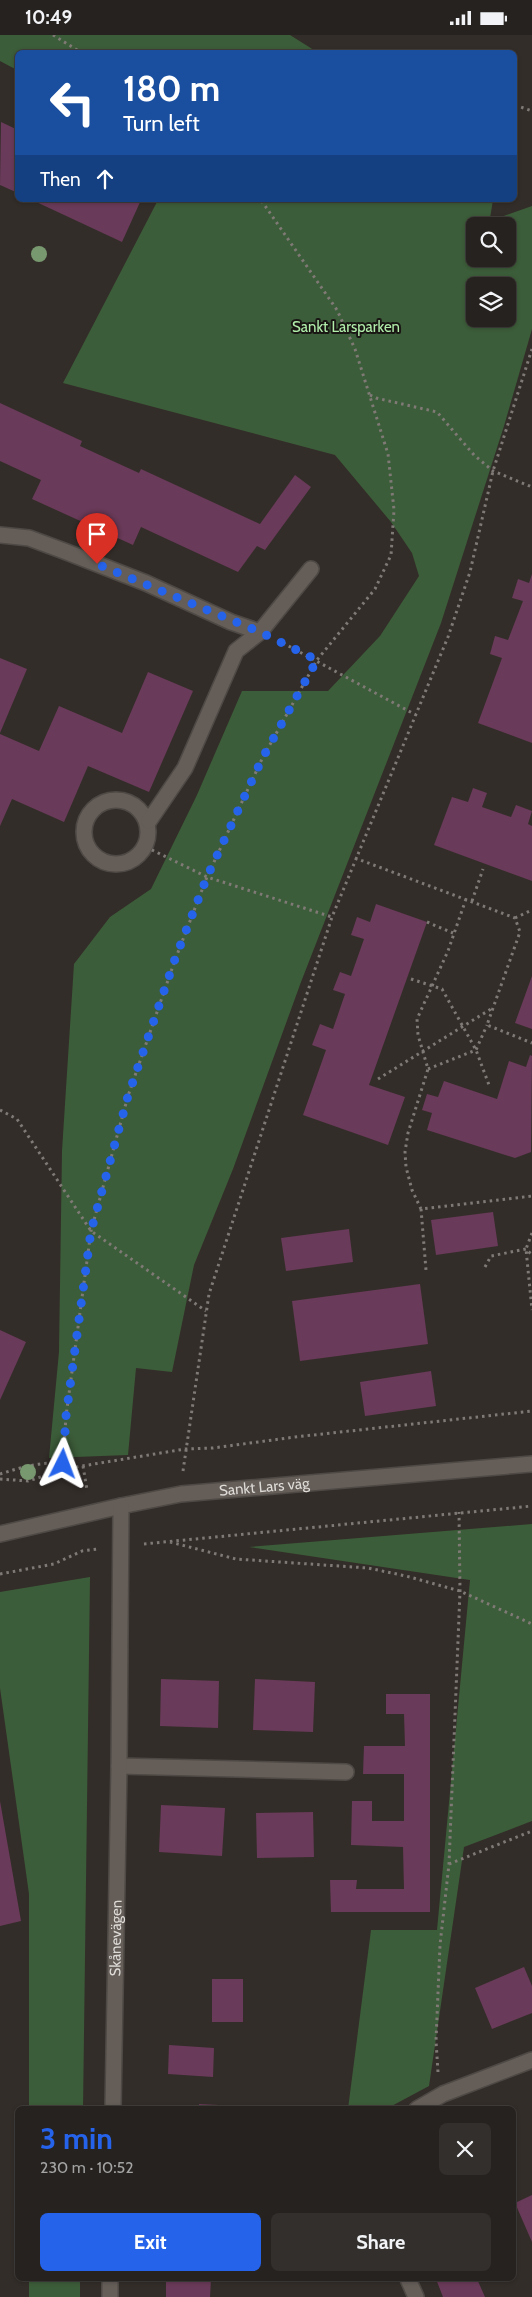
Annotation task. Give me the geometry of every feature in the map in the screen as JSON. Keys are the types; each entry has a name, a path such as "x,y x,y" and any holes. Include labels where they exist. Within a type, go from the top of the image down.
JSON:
{"street":[{"path":"0,535 29,538 38,541 146,583 231,622 260,632"},
{"path":"149,821 138,806 116,798 94,807 83,829 86,846 98,859 116,865 131,862 146,847 149,821 186,768 236,651 260,632 311,569"},
{"name":"Sankt Lars väg","path":"0,1534 121,1505 181,1494 532,1464"},
{"name":"Skånevägen","path":"113,2106 120,1766 121,1505"},
{"path":"120,1766 346,1772"},
{"path":"423,2106 443,2095 532,2060"},
{"path":"110,2281 110,2297"},
{"path":"409,2281 416,2297"}],"path":[{"path":"53,35 77,50"},
{"path":"517,106 532,111"},
{"path":"63,1464 66,1416 91,1231 128,1096 175,959 207,877 262,759 317,660 375,589 392,555 394,510 388,454 355,349 336,310 262,202"},
{"path":"185,1449 209,1294 332,917 448,637 470,572 493,471 532,349"},
{"path":"370,395 437,412 474,455 493,471 532,487"},
{"path":"260,632 317,660 416,715"},
{"path":"146,847 207,877 332,917"},
{"path":"355,859 515,918 532,910"},
{"path":"472,901 483,869"},
{"path":"426,1270 421,1209 412,1189 406,1167 405,1152 408,1133 428,1069 418,1035 417,1019 448,951 466,899"},
{"path":"428,1069 476,1050 488,1025 520,932 515,918"},
{"path":"427,922 453,933"},
{"path":"411,979 442,989 476,1050 490,1085"},
{"path":"378,1079 492,1009"},
{"path":"488,1025 532,1043"},
{"path":"0,1110 17,1119 91,1231 206,1311"},
{"path":"421,1209 532,1196"},
{"path":"532,1233 526,1249 532,1309"},
{"path":"526,1249 532,1255"},
{"path":"485,1267 491,1256 526,1249"},
{"path":"0,1479 28,1481 70,1468 185,1449 213,1448 532,1411"},
{"path":"0,1474 27,1466 63,1464 70,1468"},
{"path":"83,1466 86,1490"},
{"path":"532,1506 167,1541 236,1559 368,1568 406,1576 460,1591 532,1624"},
{"path":"443,2095 436,2067 436,2041 440,1945 449,1864 460,1591 459,1512"},
{"path":"0,1574 54,1564 82,1551"},
{"path":"449,1864 532,1831"}],"green space":[{"path":"0,35 290,35 314,50 15,50 15,69 0,61"},
{"name":"Sankt Larsparken","path":"157,202 493,202 490,217 466,217 466,267 516,267 516,217 501,217 532,206 532,329 504,426 441,623 301,982 233,1169 194,1265 172,1372 136,1368 128,1455 49,1458 59,1352 62,1151 74,964 110,917 151,889 197,795 242,691 328,691 380,636 419,576 412,553 391,522 335,455 63,383"},
{"path":"532,1524 532,1821 464,1847 429,2086 392,2106 348,2106 371,1930 437,1930 470,1580 249,1547"},
{"path":"90,1577 83,2106 29,2106 29,1894 0,1688 0,1592"},
{"path":"29,2281 80,2281 80,2297 29,2297"}],"building":[{"path":"1,122 15,129 15,192 0,185"},
{"path":"36,202 140,202 122,242"},
{"path":"0,403 82,441 80,446 139,473 141,469 260,524 295,475 311,487 265,550 257,546 238,572 141,527 133,545 32,499 41,480 0,461"},
{"path":"532,574 532,743 478,723 502,658 490,654 495,636 508,640 523,601 512,598 518,579 529,583"},
{"path":"0,658 27,669 0,733"},
{"path":"148,672 193,691 149,792 88,766 64,822 12,799 0,826 0,734 39,751 59,706 122,733"},
{"path":"473,788 487,793 482,807 511,817 516,805 532,811 528,824 532,826 532,881 434,845 452,797 468,802"},
{"path":"376,904 427,922 369,1085 405,1097 388,1145 303,1115 326,1050 312,1045 320,1024 333,1029 345,994 333,990 340,972 351,976 364,939 351,935 357,917 370,922"},
{"path":"532,976 532,1029 515,1023"},
{"path":"530,1055 532,1056 531,1152 515,1158 427,1130 432,1113 422,1110 427,1094 438,1097 444,1081 497,1099 509,1061 526,1067"},
{"path":"493,1212 498,1246 436,1255 431,1220"},
{"path":"349,1229 353,1262 286,1271 281,1238"},
{"path":"420,1284 428,1344 300,1361 292,1301"},
{"path":"0,1330 26,1342 0,1400"},
{"path":"431,1371 436,1406 365,1416 360,1382"},
{"path":"161,1679 219,1681 218,1728 160,1726"},
{"path":"255,1679 315,1682 313,1732 253,1730"},
{"path":"386,1694 430,1694 430,1912 331,1912 330,1880 357,1880 356,1889 404,1889 403,1847 351,1845 352,1801 372,1801 372,1821 404,1821 404,1774 363,1774 364,1746 405,1746 404,1714 386,1714"},
{"path":"0,1801 21,1921 0,1926"},
{"path":"161,1805 225,1808 222,1856 159,1852"},
{"path":"313,1812 314,1857 257,1858 256,1813"},
{"path":"524,1967 532,1986 532,2013 492,2029 475,1988"},
{"path":"212,1979 243,1979 243,2022 212,2022"},
{"path":"169,2045 214,2048 213,2077 168,2074"},
{"path":"199,2104 238,2106 199,2106"},
{"path":"532,2195 532,2242 516,2205 516,2203"},
{"path":"166,2281 211,2281 210,2297 166,2297"},
{"path":"437,2281 478,2281 485,2297 443,2297"}],"route":[{"path":"63,1464 66,1416 91,1231 128,1096 175,959 207,877 262,759 317,660 260,632 231,622 146,583 97,564"}]}
